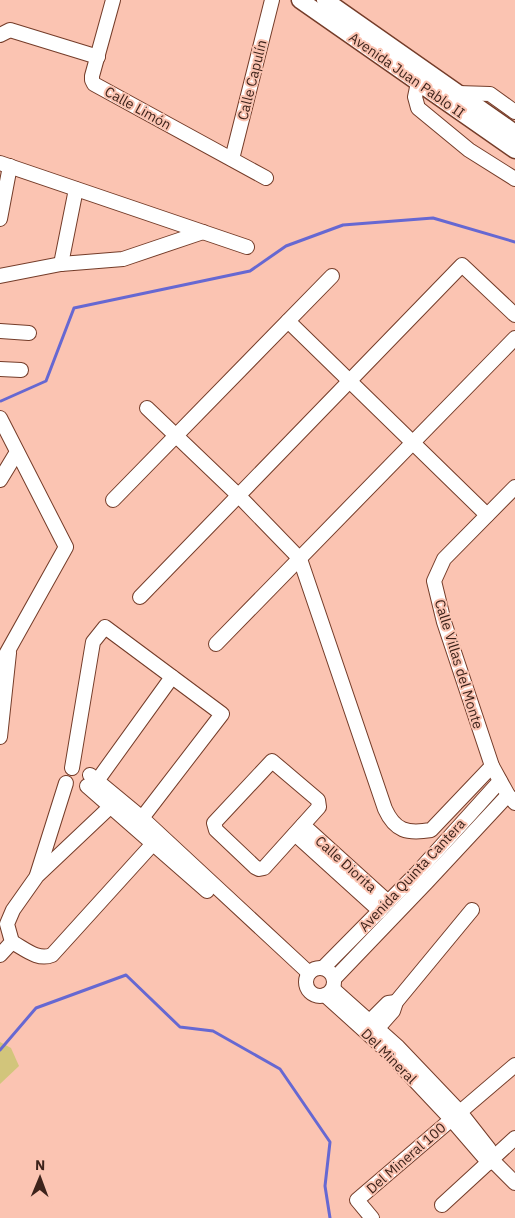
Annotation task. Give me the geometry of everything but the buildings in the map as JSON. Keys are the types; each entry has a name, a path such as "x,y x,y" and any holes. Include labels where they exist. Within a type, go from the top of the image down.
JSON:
{"main road":[{"name":"Avenida Juan Pablo II","path":"300,0 515,150"},
{"name":"Avenida Juan Pablo II","path":"325,0 458,93 514,129"}],"street":[{"name":"Calle Limón","path":"113,0 92,76 94,84 232,159"},
{"name":"Calle Capulín","path":"232,159 272,0"},
{"path":"0,35 10,30 98,57"},
{"path":"418,82 415,97 418,108 469,150 515,180"},
{"path":"458,93 490,94 515,112"},
{"path":"232,159 266,178"},
{"path":"0,219 5,164 247,247"},
{"path":"61,264 76,189"},
{"path":"0,276 61,264 123,260 203,232"},
{"path":"140,597 462,265 515,315"},
{"path":"113,500 332,276"},
{"path":"288,321 487,515"},
{"path":"0,331 29,334"},
{"path":"216,644 515,338"},
{"path":"0,369 21,370"},
{"path":"147,408 238,495 300,558 390,820 402,830 418,833 431,830 492,766"},
{"path":"0,418 66,547 0,665"},
{"path":"0,480 17,452"},
{"name":"Calle Villas del Monte","path":"511,799 492,766 444,622 434,581 444,558 515,486"},
{"path":"72,768 93,642 105,627 222,714 142,818"},
{"path":"0,737 9,651"},
{"path":"66,783 76,791 84,789 172,677"},
{"name":"Calle Diorita","path":"272,761 318,800 319,807 299,830 264,868 259,869 216,830 214,823 272,761"},
{"path":"37,876 66,783 66,774 72,768 80,766 84,768 110,807 156,839 308,976"},
{"path":"91,781 142,818 156,839"},
{"name":"Avenida Quinta Cantera","path":"323,968 384,907 500,781"},
{"name":"Avenida Quinta Cantera","path":"330,988 426,883 511,799"},
{"path":"110,807 37,876 13,910 7,924 12,942 40,957 46,958 52,955 156,839"},
{"name":"Calle Diorita","path":"299,830 384,907"},
{"path":"373,1025 388,1002 396,1002 472,910"},
{"path":"0,955 12,942"},
{"path":"316,968 323,968 330,972 330,988 317,996 310,992 306,986 308,976 316,968"},
{"name":"Del Mineral","path":"330,988 398,1047 456,1116"},
{"name":"Del Mineral","path":"330,988 387,1051 456,1116"},
{"name":"Del Mineral 100","path":"372,1218 356,1200 515,1065"},
{"name":"Del Mineral 100","path":"456,1116 492,1160 515,1183"},
{"path":"442,1205 515,1138"}],"shaded area":[{"path":"0,1042 11,1048 19,1066 0,1084"}],"waterway":[{"path":"1,401 46,381 74,308 250,271 286,246 343,225 433,218 515,242"},
{"path":"0,1050 36,1008 126,975 180,1027 213,1031 280,1069 330,1142 325,1186 330,1218"}]}
